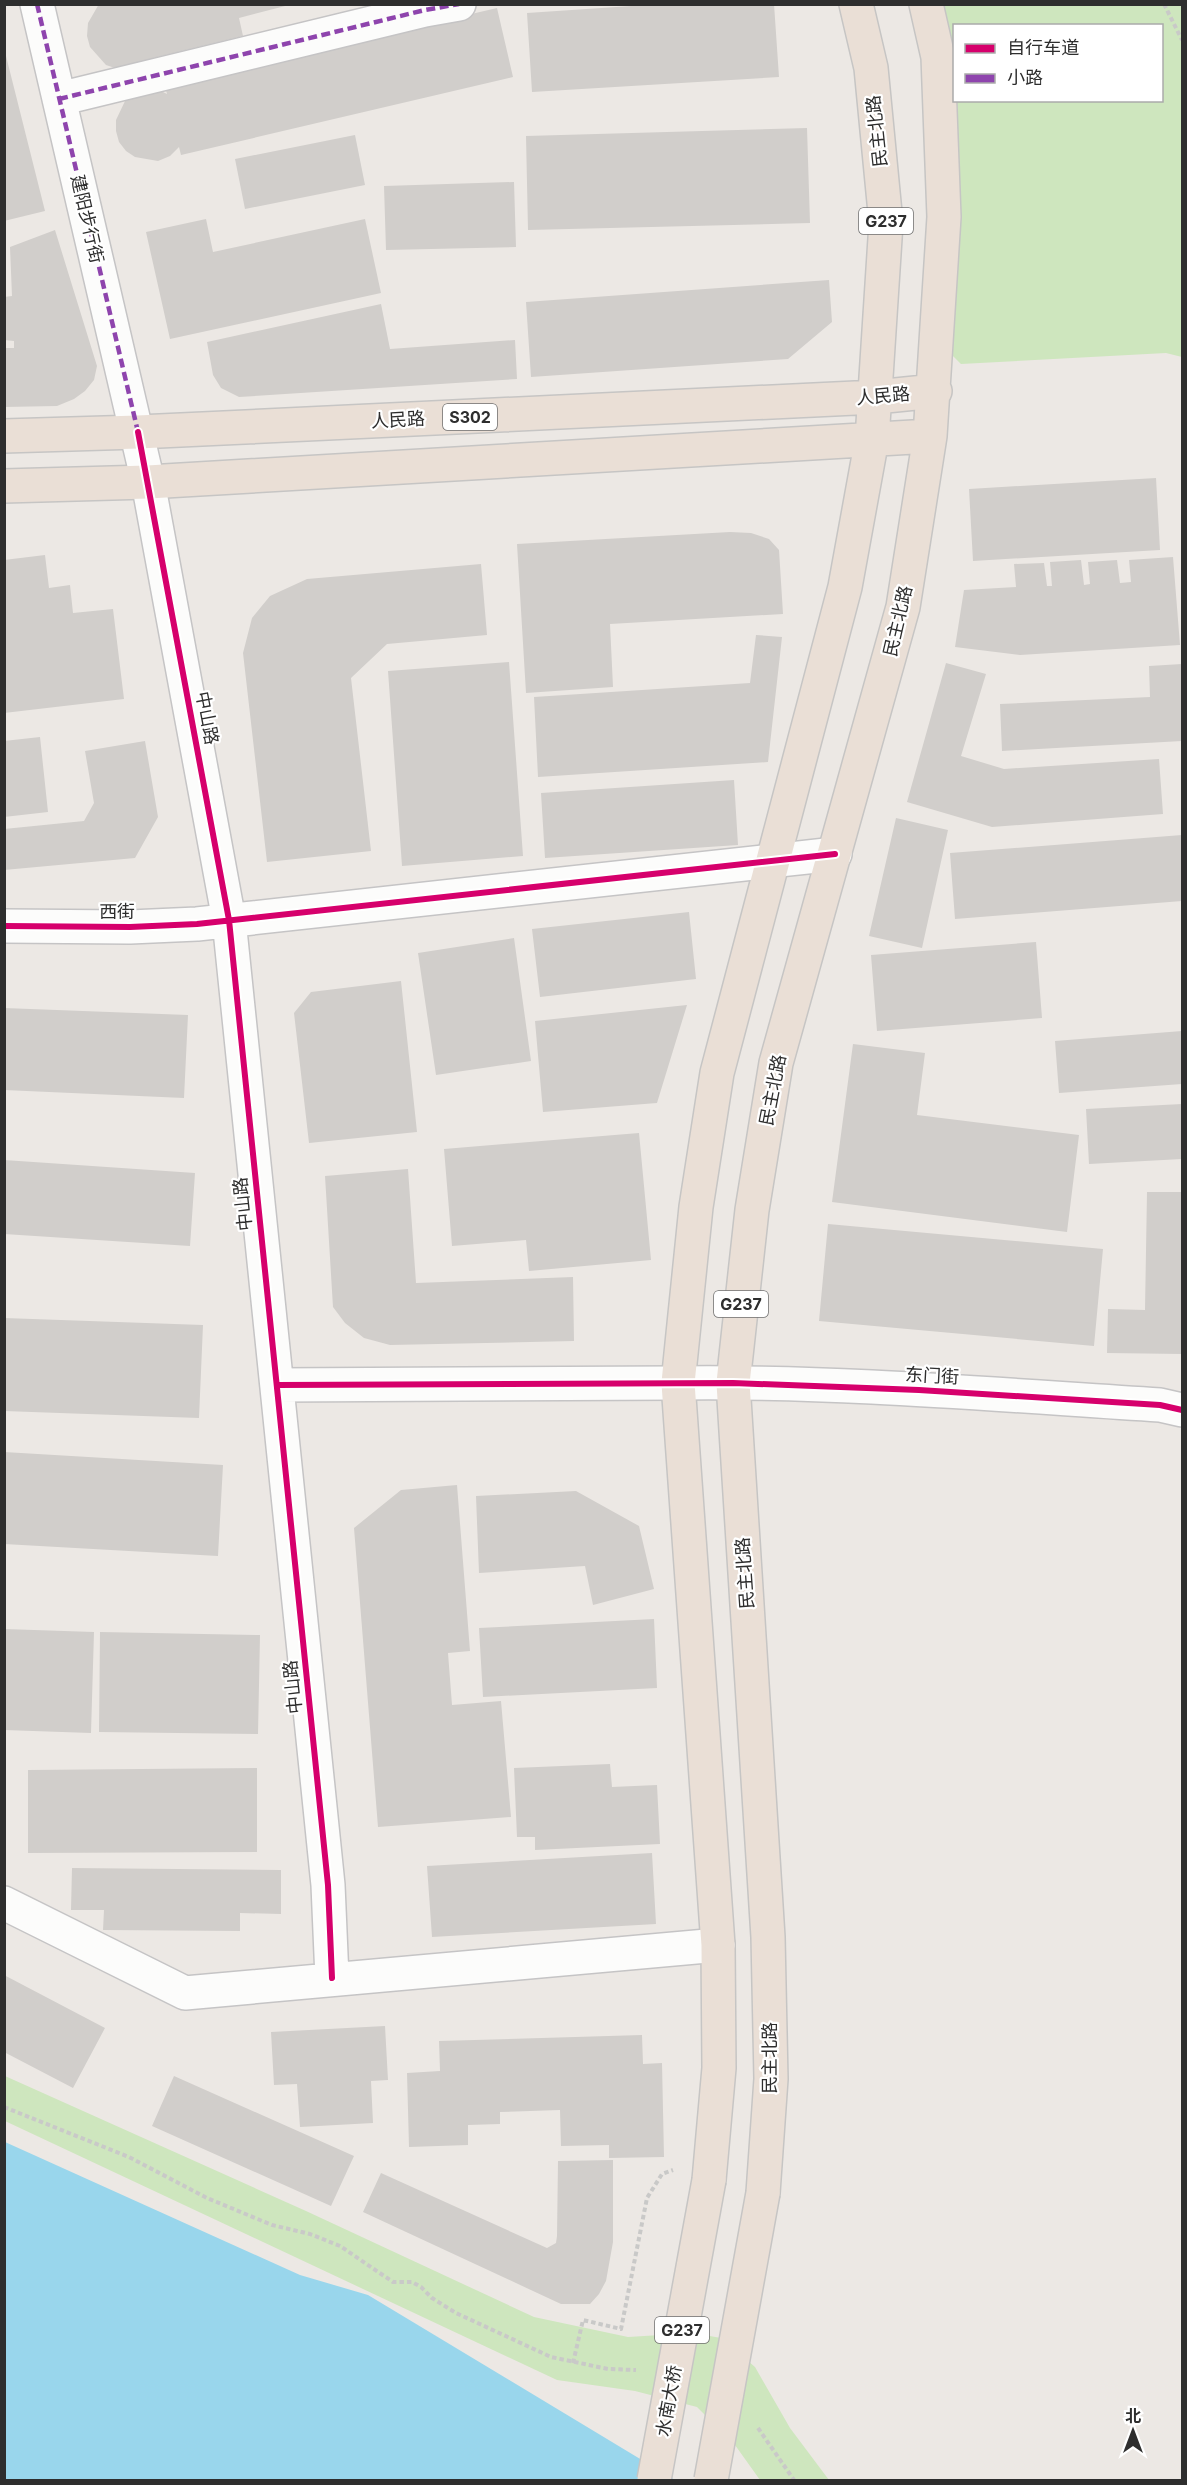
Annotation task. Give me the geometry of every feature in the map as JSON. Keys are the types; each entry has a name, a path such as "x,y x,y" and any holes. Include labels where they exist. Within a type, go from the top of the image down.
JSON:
{"highway":[{"name":"民主北路","path":"709,2180 719,2068 718,1945 678,1383 696,1207 717,1073 845,587 872,439 886,223 871,68 856,4"},
{"name":"民主北路","path":"711,2481 763,2193 771,2079 768,1937 733,1383 752,1210 776,1063 903,607 930,436 944,217 938,57 926,4"},
{"name":"人民路","path":"4,436 138,432 876,397 934,391"},
{"path":"4,486 148,482 930,436"},
{"name":"水南大桥","path":"654,2481 709,2180"}],"street":[{"name":"建阳步行街","path":"37,4 138,432"},
{"path":"59,99 424,7 459,4"},
{"name":"中山路","path":"138,432 229,920 328,1885 332,1978"},
{"name":"西街","path":"4,926 129,927 229,920 835,854"},
{"name":"东门街","path":"277,1385 733,1383 931,1391 1160,1405 1182,1410"},
{"path":"4,1903 185,1993 718,1945"}],"path":[{"path":"1164,4 1182,40"},
{"path":"4,2108 129,2157 207,2198 272,2225 310,2234 340,2246 393,2282 412,2282 456,2313 551,2357 608,2369 642,2370"},
{"path":"573,2363 583,2320 621,2329 647,2198"},
{"path":"753,2421 794,2481"}],"green space":[{"path":"943,5 1182,5 1182,357 1166,353 961,364 950,353 956,102 1163,102 1163,24 953,24 953,46"},
{"path":"5,2076 306,2211 534,2317 628,2337 693,2333 721,2338 755,2367 790,2428 829,2480 760,2480 735,2445 697,2407 635,2391 557,2380 5,2121"}],"water":[{"path":"5,2142 300,2275 368,2295 675,2480 5,2480"}],"building":[{"path":"99,4 289,5 239,18 243,36 153,58 142,66 118,69 106,65 90,47 87,36 88,23"},
{"path":"661,4 774,4 779,77 532,92 527,13"},
{"path":"497,8 513,77 181,155 179,147 170,156 158,161 135,157 119,142 116,120 126,99 159,90 167,94 165,86"},
{"path":"4,48 45,211 4,221"},
{"path":"807,128 810,223 528,230 526,136"},
{"path":"355,135 365,185 245,209 235,159"},
{"path":"514,182 516,247 386,250 384,186"},
{"path":"206,219 213,252 365,219 381,293 170,339 146,232"},
{"path":"55,230 97,366 94,380 74,399 57,406 4,407 4,348 14,348 14,341 4,340 4,297 12,296 10,247"},
{"path":"829,280 832,322 788,359 531,377 526,302"},
{"path":"381,304 390,349 515,340 517,379 239,397 221,388 213,375 207,342"},
{"path":"1156,478 1160,550 973,561 969,489"},
{"path":"730,532 751,533 769,539 779,550 783,614 610,624 613,687 526,693 517,544"},
{"path":"45,555 49,588 70,585 73,613 113,609 124,699 4,713 4,560"},
{"path":"1173,557 1180,645 1020,655 955,647 964,590 1016,587 1014,564 1044,563 1047,586 1052,586 1050,562 1081,560 1084,585 1090,584 1088,562 1117,560 1120,583 1131,582 1129,560"},
{"path":"481,564 487,635 387,644 351,678 371,851 267,862 243,653 252,618 270,596 307,579"},
{"path":"756,635 782,637 768,762 538,777 534,697 750,683"},
{"path":"509,662 523,856 402,866 388,671"},
{"path":"946,663 986,674 961,756 1004,769 1159,759 1163,814 992,827 907,802"},
{"path":"1182,664 1182,741 1002,751 1000,704 1150,697 1149,666"},
{"path":"40,737 48,812 4,817 4,741"},
{"path":"145,741 158,817 135,858 4,870 4,829 84,821 94,803 85,751"},
{"path":"734,780 738,845 545,858 541,793"},
{"path":"896,818 948,830 922,948 869,936"},
{"path":"1182,835 1182,901 955,919 950,853"},
{"path":"689,912 696,979 540,997 532,929"},
{"path":"514,938 531,1061 436,1075 418,953"},
{"path":"1036,942 1042,1018 877,1031 871,955"},
{"path":"401,981 417,1132 309,1143 294,1013 311,992"},
{"path":"687,1005 657,1103 543,1112 535,1021"},
{"path":"4,1008 188,1015 184,1098 4,1090"},
{"path":"1182,1031 1182,1084 1059,1093 1055,1041"},
{"path":"853,1044 925,1053 917,1115 1079,1135 1067,1232 832,1202"},
{"path":"1182,1104 1182,1159 1089,1164 1086,1109"},
{"path":"639,1133 651,1260 529,1271 526,1240 452,1246 444,1149"},
{"path":"4,1160 195,1173 190,1246 4,1234"},
{"path":"408,1169 416,1283 573,1277 574,1341 390,1345 364,1338 345,1323 333,1307 325,1176"},
{"path":"1147,1192 1182,1192 1182,1354 1107,1353 1108,1309 1145,1310"},
{"path":"828,1224 1103,1249 1094,1346 819,1321"},
{"path":"4,1318 203,1325 199,1418 4,1411"},
{"path":"4,1452 223,1465 218,1556 4,1544"},
{"path":"457,1485 470,1651 448,1653 452,1705 501,1701 511,1817 378,1827 354,1528 401,1490"},
{"path":"576,1491 639,1526 654,1589 593,1605 585,1566 479,1573 476,1496"},
{"path":"654,1619 657,1688 483,1697 479,1628"},
{"path":"4,1629 94,1632 91,1733 4,1730"},
{"path":"100,1632 260,1635 258,1734 99,1732"},
{"path":"610,1764 612,1787 657,1785 660,1844 535,1850 535,1837 517,1837 514,1768"},
{"path":"257,1768 257,1852 28,1853 28,1770"},
{"path":"652,1853 656,1924 432,1937 427,1866"},
{"path":"72,1868 281,1870 281,1914 240,1913 240,1931 103,1930 104,1910 71,1910"},
{"path":"4,1975 105,2028 73,2088 4,2052"},
{"path":"385,2026 388,2080 371,2081 373,2123 300,2127 297,2084 274,2085 271,2032"},
{"path":"642,2035 643,2064 662,2063 664,2157 609,2158 609,2145 561,2146 560,2110 500,2112 500,2124 468,2125 468,2145 409,2147 407,2073 440,2071 439,2041"},
{"path":"174,2076 354,2156 331,2206 152,2126"},
{"path":"613,2160 613,2242 606,2281 590,2304 561,2304 363,2212 381,2173 547,2248 556,2243 557,2236 558,2161"}],"marked path":[{"path":"37,4 138,432"},
{"path":"59,99 425,10 459,4"}],"cycle path":[{"path":"138,432 229,920 328,1885 332,1978"},
{"path":"4,926 130,927 197,924 835,854"},
{"path":"277,1385 733,1383 919,1390 1160,1405 1182,1410"}]}
